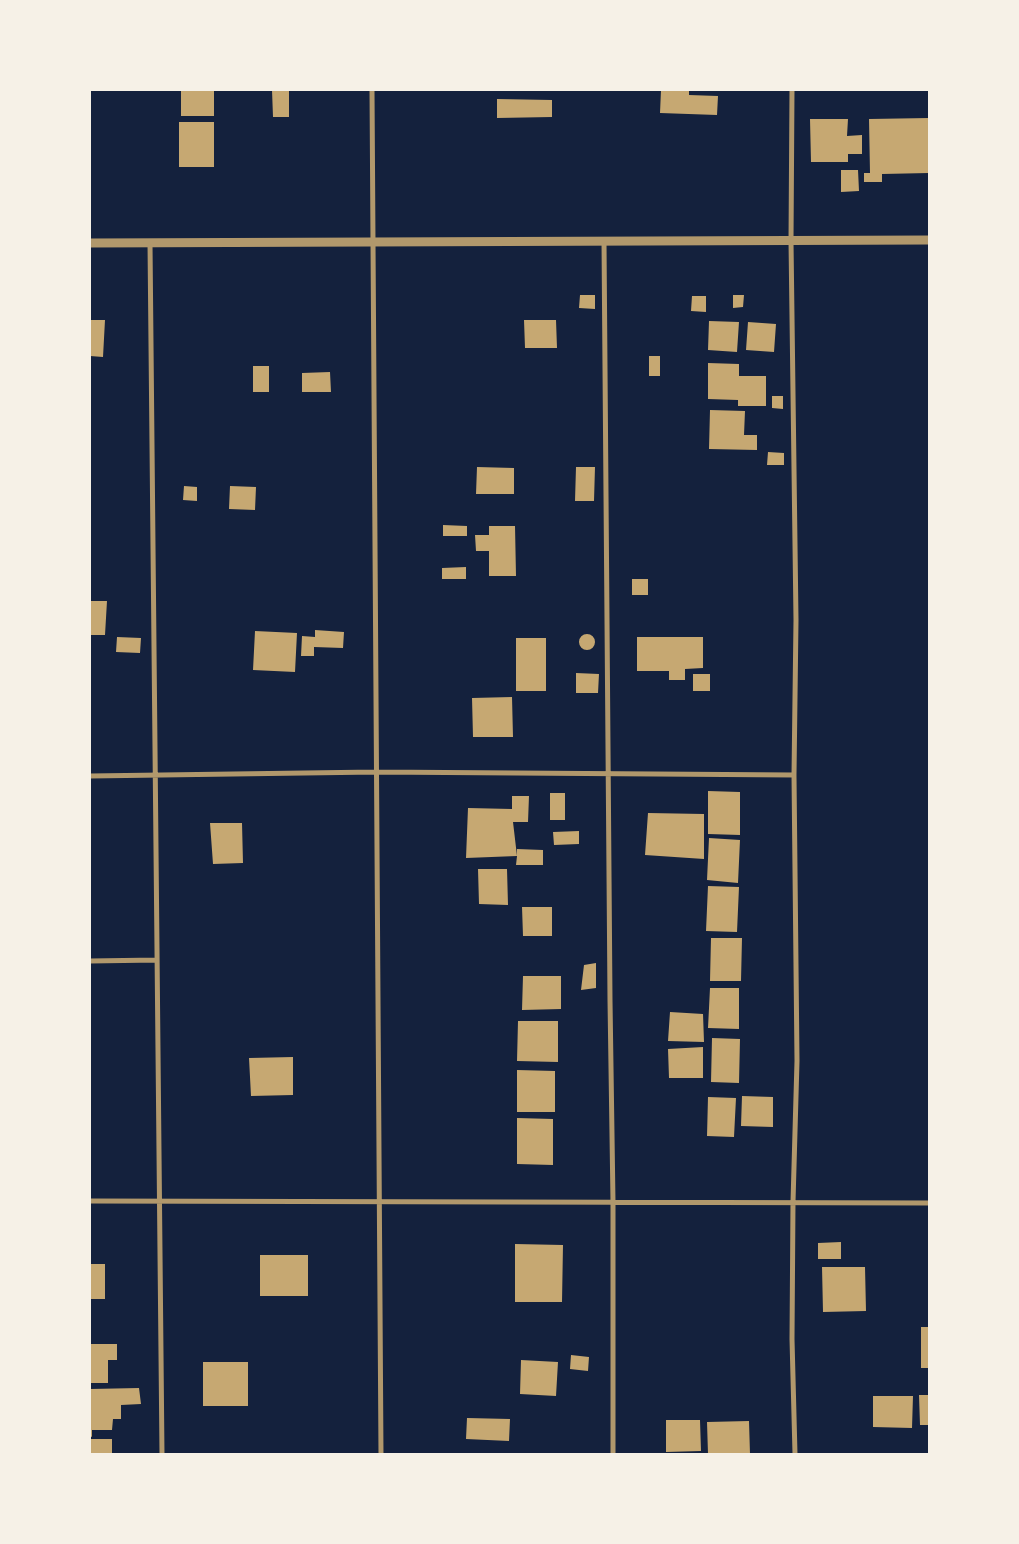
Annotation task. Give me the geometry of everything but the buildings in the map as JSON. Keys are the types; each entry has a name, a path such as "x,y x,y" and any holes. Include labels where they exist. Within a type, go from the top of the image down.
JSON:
{"street":[{"path":"372,90 381,1454"},
{"path":"792,90 791,241 796,620 794,775 797,1061 792,1339 795,1454"},
{"path":"90,243 929,240"},
{"path":"604,241 613,1202 613,1454"},
{"path":"150,243 162,1454"},
{"path":"90,776 376,772 794,775"},
{"path":"90,961 157,960"},
{"path":"90,1201 929,1202"}]}
